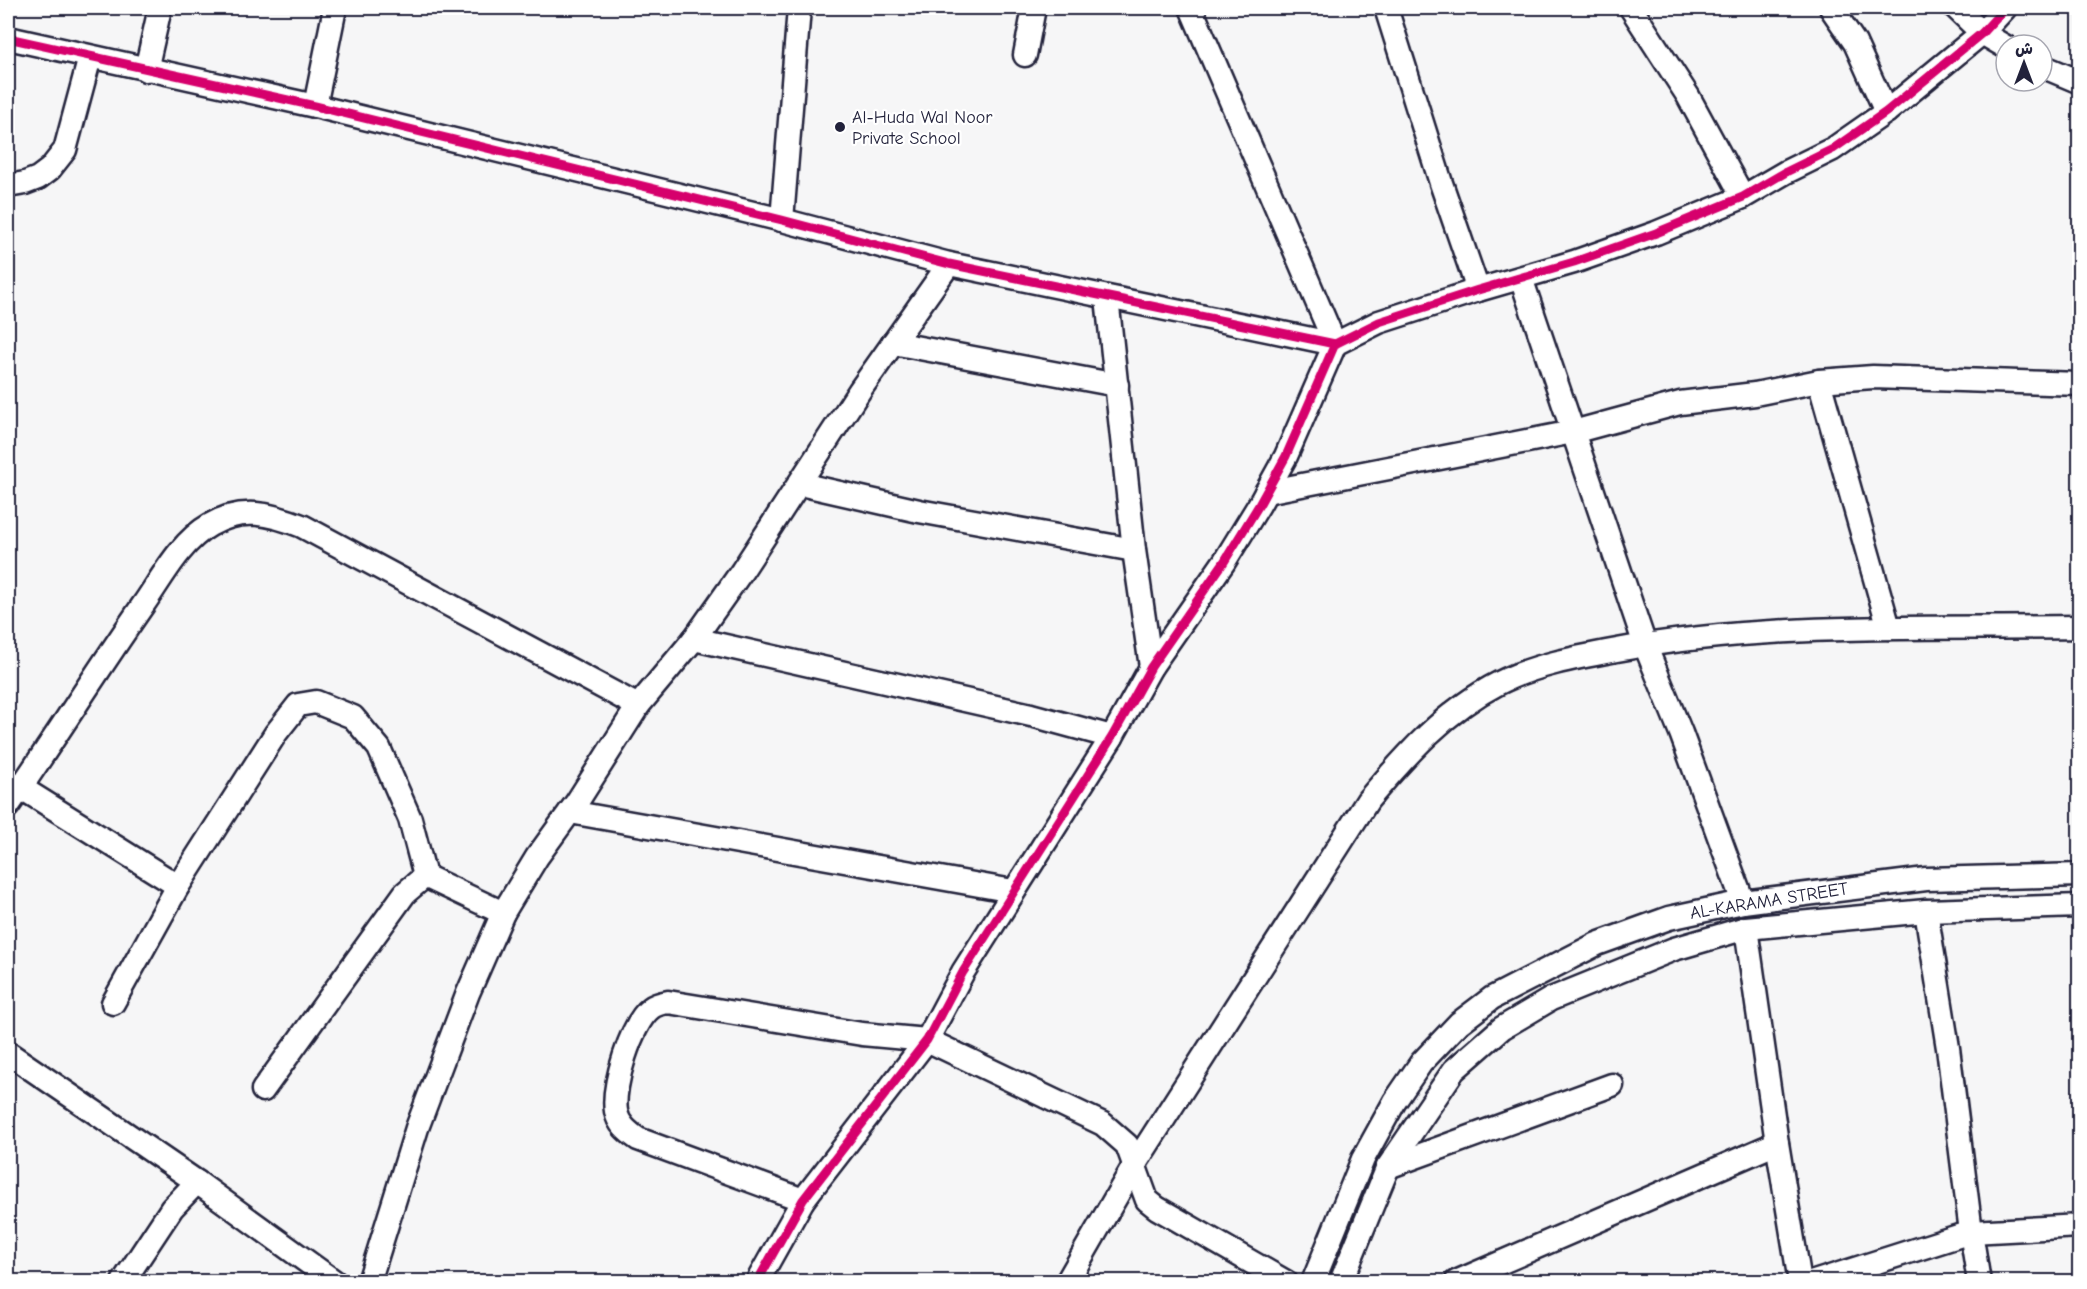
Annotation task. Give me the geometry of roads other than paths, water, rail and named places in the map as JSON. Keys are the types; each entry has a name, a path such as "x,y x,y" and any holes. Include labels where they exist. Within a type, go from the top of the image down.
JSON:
{"street":[{"path":"146,70 160,8"},
{"path":"315,106 335,8"},
{"path":"782,220 799,8"},
{"path":"1025,55 1034,8"},
{"path":"759,1281 803,1200 927,1040 963,972 1112,737 1151,667 1224,562 1286,456 1335,344 1191,8"},
{"path":"1386,8 1441,183 1478,290"},
{"path":"1631,8 1688,96 1743,197"},
{"path":"1831,8 1855,43 1886,112"},
{"path":"1956,8 1982,33 1994,40"},
{"path":"8,38 315,106 782,220 948,264 1335,344 1379,322 1656,233 1743,197 1786,172 1833,149 1886,112 1982,33 2005,8"},
{"path":"8,186 38,178 50,169 65,150 90,57"},
{"path":"2054,71 2079,82"},
{"path":"369,1281 417,1128 468,993 503,913 537,857 570,812 638,706 694,639 948,264"},
{"path":"1521,278 1645,645 1685,744 1743,902"},
{"path":"1107,298 1134,550 1151,667"},
{"path":"893,343 1117,385"},
{"path":"1266,492 1573,432 1680,403 1755,394 1819,381 1895,377 2079,384"},
{"path":"1819,381 1889,628"},
{"path":"800,484 919,511 1134,550"},
{"path":"8,806 106,657 192,538 211,524 232,516 251,513 273,515 302,526 638,706"},
{"path":"1066,1281 1135,1164 1368,800 1400,763 1436,728 1469,701 1501,682 1577,657 1685,639 1788,631 2079,627"},
{"path":"694,639 1031,715 1112,737"},
{"path":"113,1003 178,886 276,733 298,705 316,702 353,717 379,748 410,819 425,876 503,913"},
{"path":"20,787 178,886"},
{"path":"570,812 1013,891"},
{"name":"AL-KARAMA STREET","path":"1313,1281 1363,1159 1395,1101 1421,1063 1459,1023 1492,998 1597,944 1669,918 1743,902 1926,879 2079,875"},
{"path":"263,1090 405,893 425,876"},
{"name":"AL-KARAMA STREET","path":"1341,1281 1388,1167 1454,1070 1502,1028 1551,999 1674,949 1746,928 1926,911 2079,906"},
{"path":"1926,911 1948,1047 1979,1281"},
{"path":"1746,928 1777,1143 1800,1281"},
{"path":"803,1200 638,1139 620,1123 616,1111 615,1091 622,1062 636,1029 649,1009 657,1004 668,1002 851,1033 927,1040 1104,1124 1126,1145 1147,1200 1157,1208 1286,1281"},
{"path":"8,1053 197,1182 335,1281"},
{"path":"1388,1167 1612,1086"},
{"path":"1456,1281 1777,1143"},
{"path":"123,1281 172,1208 197,1182"},
{"path":"1814,1281 1971,1232 2079,1226"}],"place":[{"name":"Al-Huda Wal Noor Private School","path":"840,127"}]}
